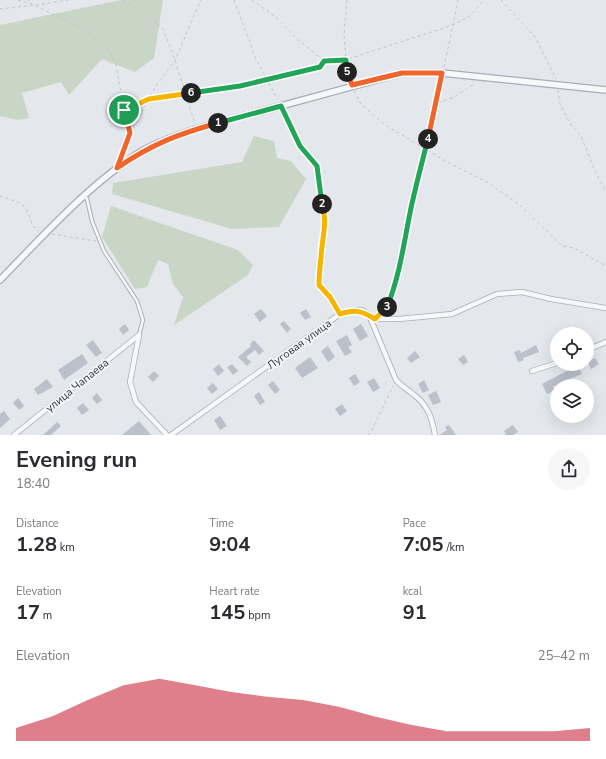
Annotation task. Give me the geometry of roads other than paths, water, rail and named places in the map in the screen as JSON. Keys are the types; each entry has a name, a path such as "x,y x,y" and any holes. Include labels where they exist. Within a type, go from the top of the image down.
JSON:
{"street":[{"path":"0,280 65,214 117,168 143,150 196,129 352,85 402,73 442,73 606,90"},
{"name":"Луговая улица","path":"171,435 340,314 349,311 362,310 375,319 399,319 452,314 497,294 522,292 551,299 606,308"},
{"path":"369,315 396,380 402,387 420,400 428,410 432,418 435,435"},
{"path":"139,335 130,382 136,402 167,435"},
{"name":"улица Чапаева","path":"14,435 139,335"},
{"path":"594,347 606,342"},
{"path":"532,372 550,366"}],"lane":[{"path":"85,197 87,199 92,221 104,251 137,301 143,320 139,335"}]}
